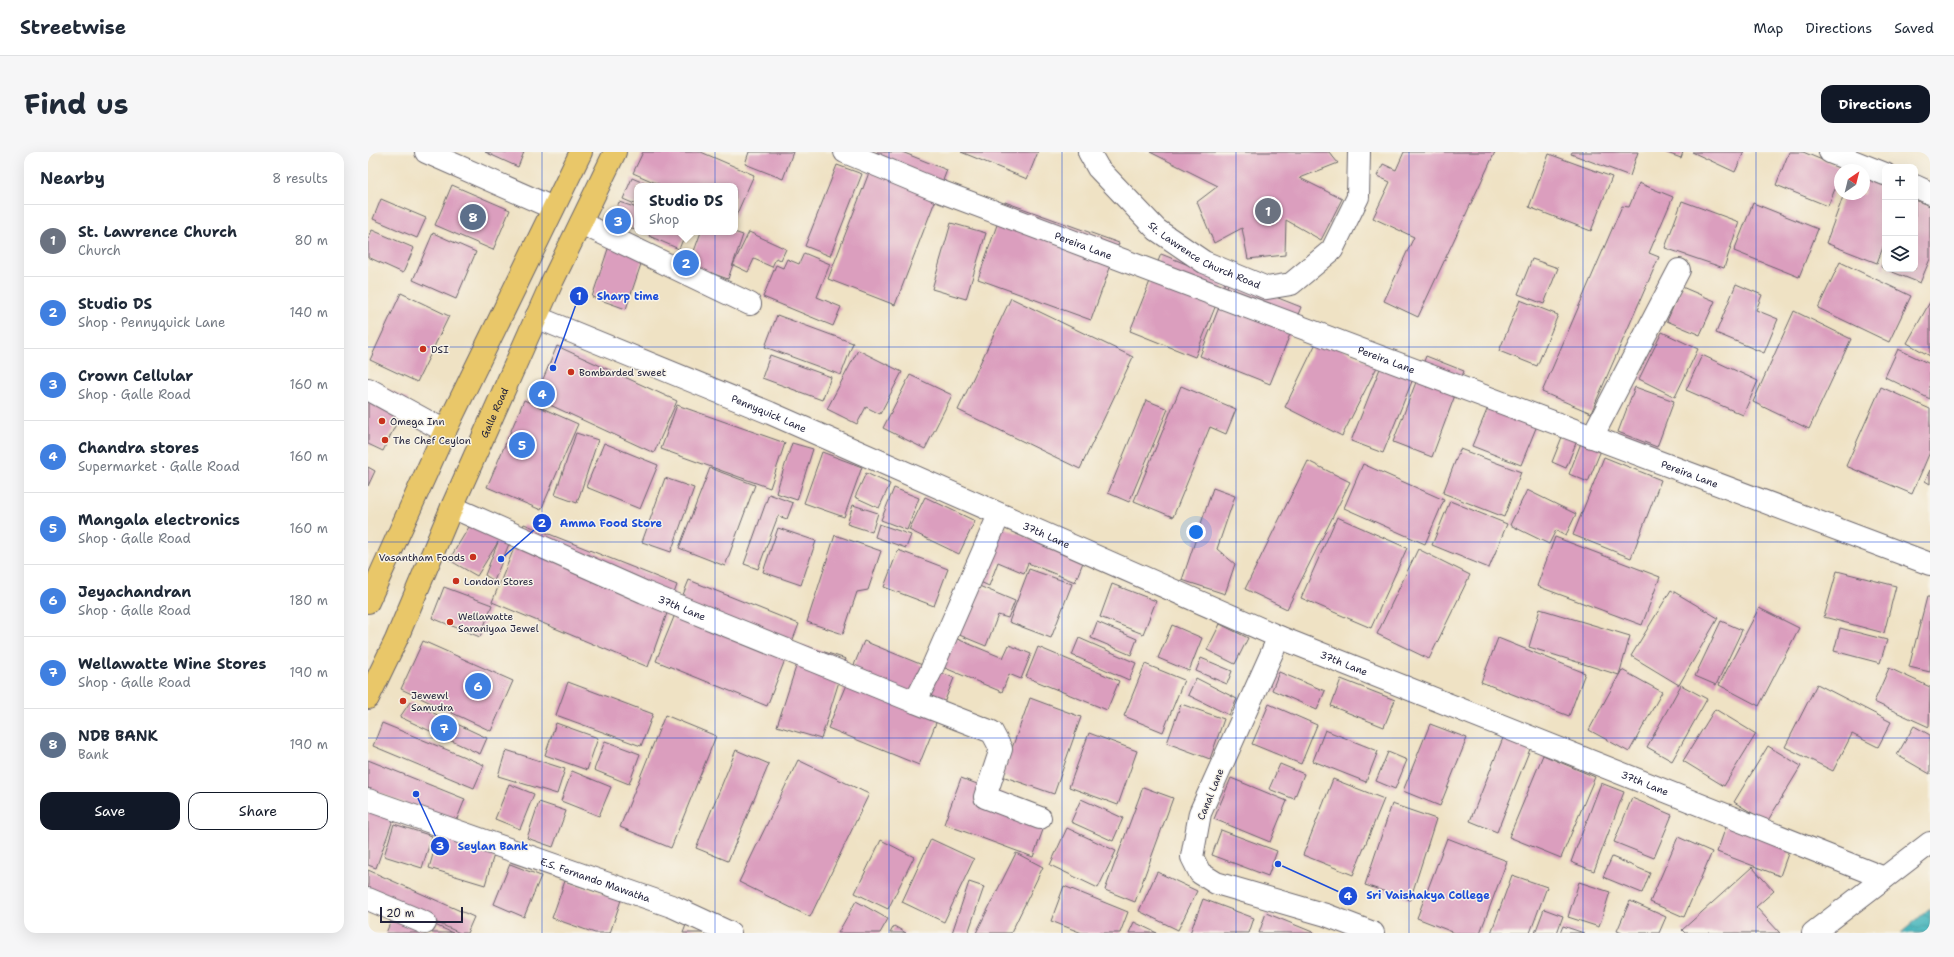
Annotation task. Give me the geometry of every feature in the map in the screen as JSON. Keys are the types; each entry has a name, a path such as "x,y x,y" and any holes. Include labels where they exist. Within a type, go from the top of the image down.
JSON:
{"highway":[{"path":"368,602 445,431 581,152"},
{"name":"Galle Road","path":"368,698 396,640 452,507 536,317 615,152"}],"street":[{"path":"426,152 553,208"},
{"name":"Pereira Lane","path":"845,152 942,191 1930,564"},
{"name":"St. Lawrence Church Road","path":"1089,152 1098,168 1157,230 1204,262 1267,288 1291,284 1332,250 1358,197 1359,152"},
{"path":"1830,152 1882,173"},
{"path":"1918,187 1930,192"},
{"path":"581,223 750,304"},
{"path":"1592,437 1678,270"},
{"name":"Pennyquick Lane","path":"536,317 770,413 999,515"},
{"path":"368,389 445,431"},
{"name":"37th Lane","path":"452,507 644,592 992,732 1001,749 985,797 1040,818"},
{"path":"915,702 930,674 999,515"},
{"name":"37th Lane","path":"999,515 1279,637 1884,878"},
{"name":"Canal Lane","path":"1279,637 1200,813 1192,857 1200,873 1216,883 1326,915 1373,933"},
{"name":"E.S. Fernando Mawatha","path":"368,800 674,907 730,933"},
{"path":"1813,933 1930,844"},
{"path":"368,899 425,923"}],"water":[{"path":"1930,908 1930,933 1901,933"}],"building":[{"path":"485,152 524,152 518,167"},
{"path":"643,152 701,152 754,175 738,211 738,183 656,183 633,173"},
{"path":"749,152 793,152 783,179 745,164"},
{"path":"877,152 902,152 947,170 895,305 828,279"},
{"path":"961,152 1038,152 1027,179"},
{"path":"1150,152 1329,152 1338,163 1300,178 1342,199 1321,240 1286,220 1285,255 1248,259 1242,228 1214,243 1197,202 1218,186"},
{"path":"1404,152 1495,152 1418,317 1384,301 1414,237 1373,218 1390,182 1377,176 1383,164 1396,170"},
{"path":"1572,152 1638,152 1630,176 1571,154"},
{"path":"1664,152 1683,152 1681,158"},
{"path":"1692,152 1744,152 1735,172"},
{"path":"1789,152 1803,152 1834,165 1834,192 1828,206 1776,185"},
{"path":"1549,154 1612,177 1591,231 1529,207"},
{"path":"837,165 862,174 830,256 805,246"},
{"path":"1870,177 1882,182 1882,250 1877,263 1826,243 1842,200 1870,200"},
{"path":"632,178 644,183 634,183 634,204 623,199"},
{"path":"1639,183 1673,197 1649,253 1659,257 1591,413 1542,392 1622,206 1629,207"},
{"path":"452,185 510,210 493,250 435,225"},
{"path":"381,199 426,218 417,238 373,219"},
{"path":"1682,201 1739,222 1724,268 1665,248"},
{"path":"1918,201 1930,206 1930,259 1920,283 1892,272 1918,272"},
{"path":"619,202 634,207 634,229 612,220"},
{"path":"1005,202 1119,243 1091,320 978,279"},
{"path":"1753,203 1818,229 1799,277 1734,251"},
{"path":"951,223 986,233 966,299 932,289"},
{"path":"372,230 414,248 403,273 368,257 368,240"},
{"path":"614,231 648,243 626,309 592,297"},
{"path":"749,232 786,249 781,260 776,258 772,267 754,259 748,272 733,265"},
{"path":"433,233 476,252 456,299 413,280"},
{"path":"738,233 743,235 728,279 689,265 700,235 738,235"},
{"path":"650,235 685,235 679,249"},
{"path":"804,253 830,264 817,297 841,307 833,326 763,297 776,265 783,268 787,259 799,264"},
{"path":"1161,254 1226,280 1195,357 1130,331"},
{"path":"1532,259 1558,268 1544,304 1518,294"},
{"path":"1840,262 1911,296 1889,342 1818,308"},
{"path":"1230,279 1301,307 1270,384 1200,356"},
{"path":"1736,284 1762,295 1756,310 1778,319 1764,353 1716,333"},
{"path":"1682,287 1715,301 1700,335 1667,321"},
{"path":"401,293 449,316 417,382 370,360"},
{"path":"1011,298 1133,357 1080,469 958,410"},
{"path":"1520,300 1558,315 1537,366 1499,351"},
{"path":"1930,302 1930,356 1907,343"},
{"path":"1794,311 1851,339 1809,429 1753,402"},
{"path":"777,315 853,343 841,375 765,347"},
{"path":"1662,332 1698,349 1675,397 1639,379"},
{"path":"1319,337 1377,367 1342,436 1285,407"},
{"path":"557,346 677,401 654,453 535,398"},
{"path":"1898,349 1930,364 1930,399 1885,377"},
{"path":"858,350 902,372 880,414 866,407 857,424 827,409"},
{"path":"1387,351 1419,364 1383,453 1351,441"},
{"path":"770,355 831,377 822,400 762,378"},
{"path":"1702,355 1758,381 1743,415 1686,390"},
{"path":"1426,356 1464,371 1432,457 1393,442"},
{"path":"910,375 952,395 925,449 883,428"},
{"name":"Omega Inn","path":"368,380 408,399 383,451 368,444"},
{"path":"1181,386 1236,409 1226,434 1210,427 1173,517 1134,501"},
{"path":"1635,387 1674,401 1657,447 1618,432"},
{"path":"1881,387 1930,409 1930,452 1912,494 1846,466"},
{"path":"524,400 578,424 541,510 487,487"},
{"path":"1146,400 1168,409 1129,502 1108,493"},
{"path":"677,405 785,443 770,488 661,449"},
{"path":"1489,405 1538,423 1521,465 1472,446"},
{"path":"1568,422 1582,428 1566,468 1552,462"},
{"path":"1586,430 1606,438 1588,482 1569,474"},
{"path":"576,433 598,440 577,503 555,495"},
{"path":"604,443 658,465 640,509 586,487"},
{"path":"792,443 813,449 797,500 776,493"},
{"path":"1460,449 1521,472 1504,517 1443,493"},
{"path":"822,452 862,467 844,517 804,503"},
{"path":"1604,457 1661,480 1631,558 1573,535"},
{"path":"1308,461 1350,482 1287,609 1245,589"},
{"path":"1363,464 1444,500 1425,544 1344,508"},
{"path":"368,467 375,471 368,486"},
{"path":"710,468 755,485 725,566 679,548"},
{"path":"1930,470 1930,484 1925,481"},
{"path":"866,473 890,484 879,508 855,497"},
{"path":"665,478 694,488 671,552 642,542"},
{"path":"894,488 919,498 907,530 881,520"},
{"path":"1213,488 1235,496 1217,549 1235,564 1225,594 1182,580"},
{"path":"1527,490 1576,514 1566,535 1556,530 1549,544 1510,525"},
{"path":"769,494 793,503 787,519 778,516 758,569 744,564"},
{"path":"925,497 975,521 959,554 909,530"},
{"path":"1450,501 1507,524 1489,568 1432,545"},
{"path":"853,505 878,513 872,532 847,524"},
{"path":"1337,517 1407,548 1371,628 1301,598"},
{"path":"472,522 511,539 494,581 485,575 498,542 477,576 449,560"},
{"path":"524,524 677,585 648,667 492,602"},
{"path":"879,524 911,535 906,548 875,537"},
{"path":"998,525 1084,560 1075,582 1028,563 1024,573 998,562 989,586 976,580"},
{"path":"778,528 816,541 801,585 763,572"},
{"path":"835,535 881,551 868,590 857,592 843,634 807,622"},
{"path":"1555,537 1660,577 1642,625 1537,586"},
{"path":"1418,549 1470,575 1429,659 1377,634"},
{"path":"898,550 948,569 934,606 884,587"},
{"path":"1029,569 1072,584 1051,638 1009,622"},
{"path":"1837,571 1896,586 1884,633 1824,617"},
{"path":"689,580 799,624 767,706 656,661"},
{"path":"972,583 1015,601 1008,618 998,615 986,646 952,632"},
{"path":"1112,584 1156,601 1143,634 1100,617"},
{"path":"444,587 492,605 480,637 432,618"},
{"path":"1671,590 1718,618 1679,685 1631,656"},
{"path":"1927,597 1930,597 1930,672 1909,667"},
{"path":"1759,608 1799,628 1759,706 1719,685"},
{"path":"1540,609 1630,636 1619,675 1529,647"},
{"path":"1721,621 1742,630 1716,685 1695,676"},
{"path":"1097,622 1137,639 1131,655 1091,638"},
{"path":"1220,624 1248,638 1235,664 1207,650"},
{"path":"1172,625 1202,638 1189,671 1158,658"},
{"path":"1840,628 1887,640 1880,663 1834,651"},
{"path":"950,636 1003,658 1009,645 1031,654 1021,679 1009,674 1002,692 938,665"},
{"path":"1079,638 1136,663 1129,680 1072,655"},
{"path":"1498,638 1585,673 1569,716 1481,682"},
{"path":"423,641 513,681 491,731 401,689"},
{"path":"864,641 954,678 919,765 828,728"},
{"path":"803,645 846,659 821,739 777,726"},
{"path":"1038,647 1119,681 1107,710 1026,677"},
{"path":"1201,658 1232,671 1227,684 1196,671"},
{"path":"1145,664 1184,680 1163,732 1124,716"},
{"path":"1889,668 1930,687 1929,727 1874,702"},
{"path":"1622,670 1662,692 1629,752 1589,730"},
{"path":"1279,672 1325,691 1317,710 1272,690"},
{"path":"1196,678 1237,699 1229,715 1188,695"},
{"path":"1341,679 1395,700 1384,727 1331,706"},
{"path":"568,682 653,714 641,746 556,715"},
{"path":"1817,684 1891,722 1878,747 1852,734 1833,771 1785,747"},
{"path":"1681,685 1707,699 1672,761 1647,747"},
{"path":"1030,698 1081,717 1054,794 1002,776"},
{"path":"410,702 487,738 480,754 400,717"},
{"path":"1181,704 1224,719 1210,759 1167,743"},
{"path":"1269,704 1317,725 1301,764 1252,744"},
{"path":"1715,709 1756,734 1724,786 1683,761"},
{"path":"665,715 716,736 671,848 620,827"},
{"path":"382,723 484,765 474,788 373,746"},
{"path":"556,723 598,738 587,770 545,755"},
{"path":"1430,724 1467,738 1440,806 1403,791"},
{"path":"1914,726 1930,735 1930,774 1897,755"},
{"path":"1325,730 1378,751 1366,782 1313,761"},
{"path":"1089,733 1137,751 1118,805 1069,787"},
{"path":"1505,733 1532,744 1497,832 1470,821"},
{"path":"605,741 640,754 629,784 594,770"},
{"path":"1768,746 1801,766 1767,822 1734,802"},
{"path":"506,750 565,769 557,794 498,776"},
{"path":"736,750 769,764 728,861 696,848"},
{"path":"1388,752 1407,760 1395,789 1376,781"},
{"path":"1543,755 1595,777 1561,858 1509,837"},
{"path":"368,760 465,799 455,824 368,788"},
{"path":"798,760 869,794 810,917 739,882"},
{"path":"1280,764 1304,774 1294,799 1269,789"},
{"path":"572,771 611,787 599,816 561,801"},
{"path":"961,778 1050,811 1033,857 944,824"},
{"path":"1231,778 1287,801 1270,842 1214,819"},
{"path":"1333,779 1384,799 1353,875 1303,855"},
{"path":"1601,783 1624,792 1594,871 1571,862"},
{"path":"509,784 534,794 520,829 495,819"},
{"path":"1143,787 1173,798 1135,902 1105,890"},
{"path":"1632,798 1672,815 1654,858 1614,842"},
{"path":"1081,799 1123,818 1113,841 1071,822"},
{"path":"539,802 566,811 553,847 527,838"},
{"path":"1392,804 1436,819 1410,900 1365,885"},
{"path":"368,807 394,817 376,868 368,865"},
{"path":"394,824 432,836 422,868 384,856"},
{"path":"1727,824 1790,848 1780,876 1717,852"},
{"path":"1067,828 1116,851 1098,888 1050,865"},
{"path":"1221,830 1277,851 1268,876 1212,855"},
{"path":"439,834 495,851 485,885 429,868"},
{"path":"1678,837 1712,852 1684,917 1650,902"},
{"path":"1447,838 1507,861 1480,933 1455,933 1417,918"},
{"path":"931,839 974,859 944,922 902,902"},
{"path":"881,840 914,857 888,909 855,893"},
{"path":"1016,853 1043,867 1011,933 976,933"},
{"path":"1612,857 1650,873 1642,893 1603,877"},
{"path":"510,864 541,876 524,917 494,904"},
{"path":"1752,867 1774,891 1756,907 1780,933 1685,933 1682,930"},
{"path":"368,870 474,917 467,933 460,933 368,892"},
{"path":"1157,872 1197,891 1178,930 1139,911"},
{"path":"1512,875 1547,887 1530,933 1491,933"},
{"path":"565,881 621,900 610,933 595,933 552,918"},
{"path":"969,882 984,887 968,933 952,933"},
{"path":"1579,882 1610,892 1599,927 1568,917"},
{"path":"1064,886 1128,912 1120,933 1082,933 1051,921"},
{"path":"1203,899 1254,918 1249,933 1190,933"},
{"path":"856,901 888,919 880,933 838,933"},
{"path":"1630,901 1666,917 1659,933 1622,933 1617,931"},
{"path":"1544,909 1563,916 1557,933 1535,933"},
{"path":"1266,913 1315,933 1259,933"},
{"path":"393,916 422,930 420,933 386,933"},
{"path":"1134,922 1157,933 1129,933"},
{"path":"435,925 453,933 432,933"},
{"path":"686,925 704,933 683,933"},
{"path":"894,926 906,933 890,933"},
{"path":"1563,926 1584,933 1560,933"}],"place":[{"name":"St. Lawrence Church","path":"1268,211"},
{"name":"NDB BANK","path":"473,217"},
{"name":"Crown Cellular","path":"618,221"},
{"name":"Studio DS","path":"686,263"},
{"name":"DSI","path":"423,349"},
{"name":"Sharp time","path":"553,368"},
{"name":"Bombarded sweet","path":"571,372"},
{"name":"Chandra stores","path":"542,394"},
{"name":"Omega Inn","path":"382,421"},
{"name":"The Chef Ceylon","path":"385,440"},
{"name":"Mangala electronics","path":"522,445"},
{"name":"Vasantham Foods","path":"473,557"},
{"name":"Amma Food Store","path":"501,559"},
{"name":"London Stores","path":"456,581"},
{"name":"Wellawatte Saraniyaa Jewel","path":"450,622"},
{"name":"Jeyachandran","path":"478,686"},
{"name":"Jewewl Samudra","path":"403,701"},
{"name":"Wellawatte Wine Stores","path":"444,728"},
{"name":"Seylan Bank","path":"416,794"},
{"name":"Sri Vaishakya College","path":"1278,864"}]}
